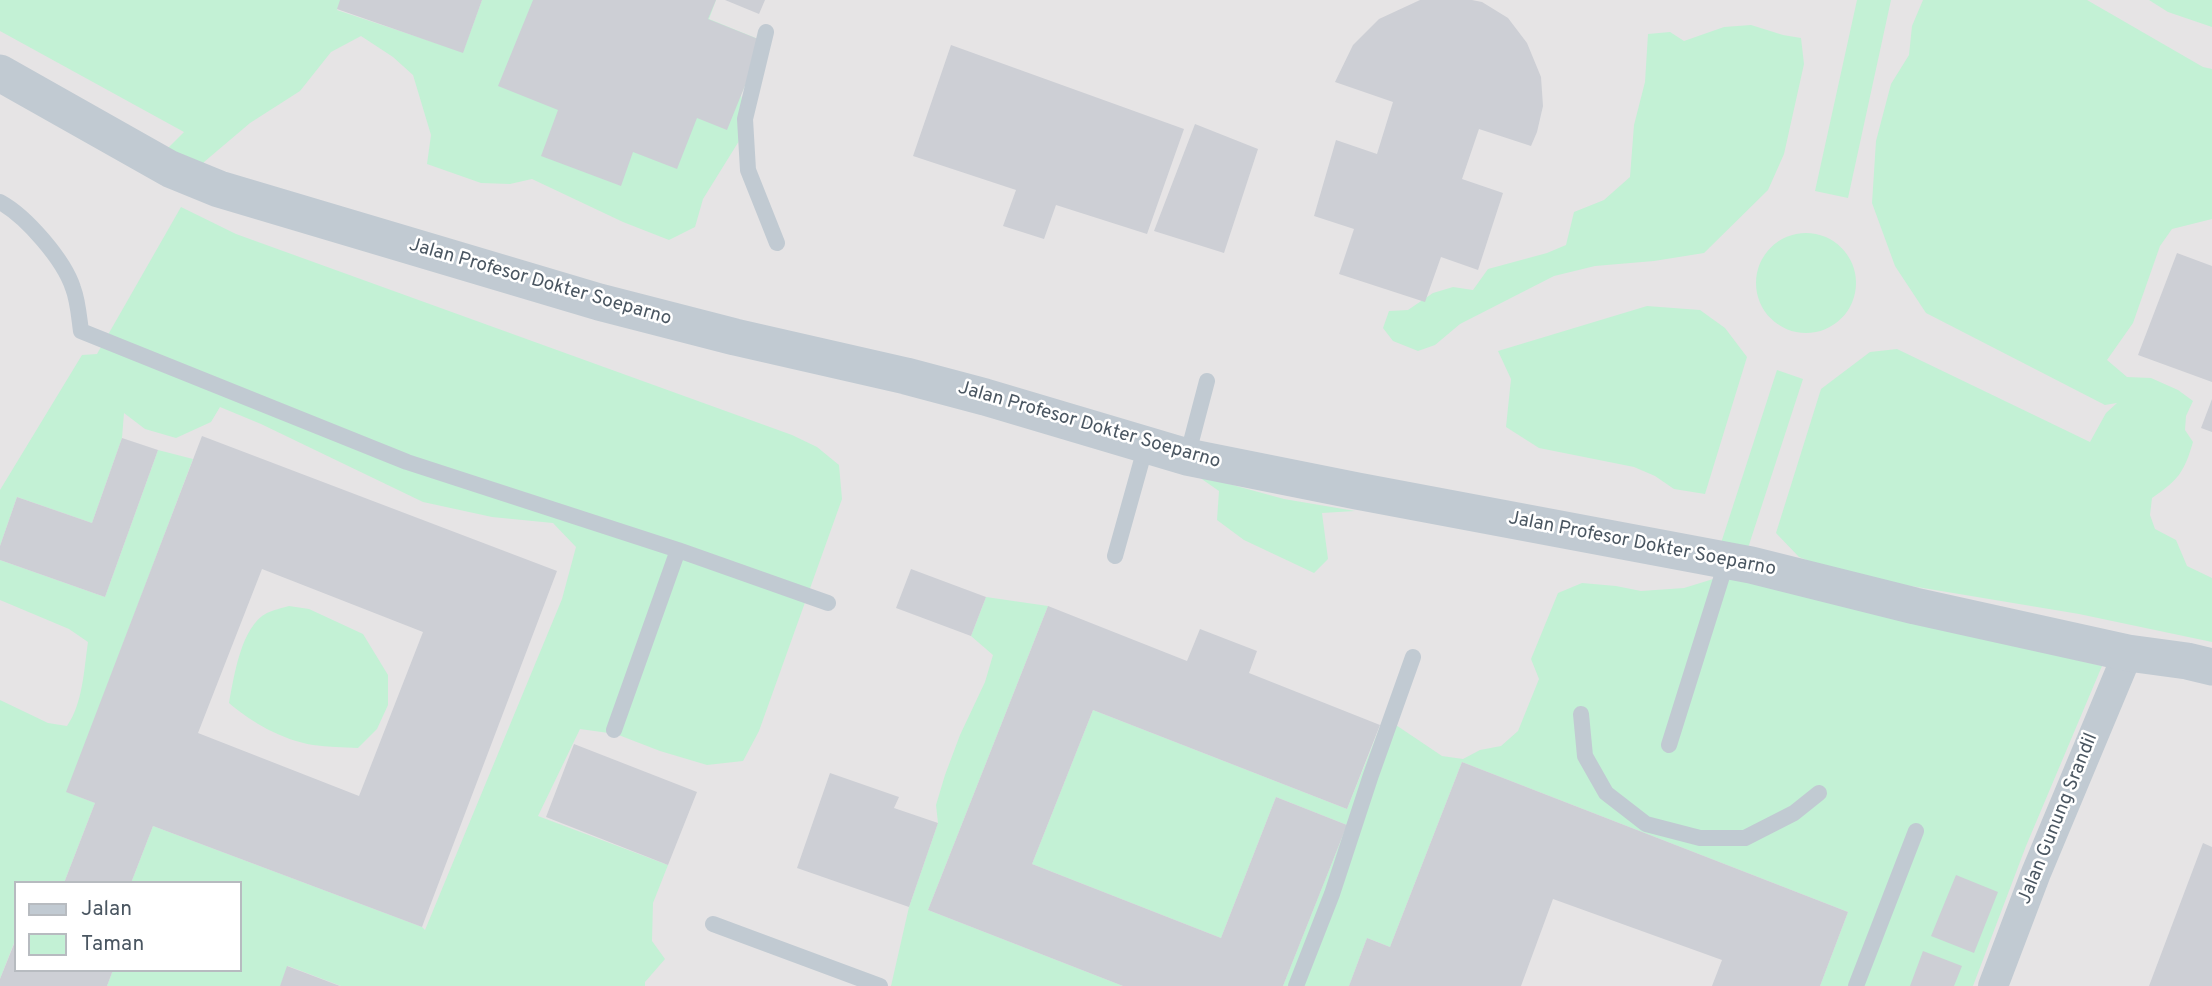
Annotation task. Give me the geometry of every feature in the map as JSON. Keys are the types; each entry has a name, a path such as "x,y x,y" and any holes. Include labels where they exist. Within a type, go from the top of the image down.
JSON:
{"street":[{"name":"Jalan Profesor Dokter Soeparno","path":"0,73 170,169 219,189 599,302 735,337 860,364 1187,457 1727,560 1915,606 2128,653 2212,667"},
{"name":"Jalan Gunung Srandil","path":"1993,986 2036,873 2128,653"}],"lane":[{"path":"766,32 745,119 748,170 777,243"},
{"path":"0,202 10,207 52,250 73,288 81,331 407,462 828,603"},
{"path":"1187,457 1207,381"},
{"path":"1115,556 1146,445"},
{"path":"614,730 678,551"},
{"path":"1669,745 1727,560"},
{"path":"1296,986 1332,894 1413,657"},
{"path":"1581,714 1585,756 1606,793 1646,824 1700,838 1745,838 1794,813 1819,793"},
{"path":"1856,986 1916,831"},
{"path":"713,924 880,986"}],"shaded area":[{"path":"0,0 2212,0 2212,986 0,986"}],"green space":[{"path":"0,0 341,0 337,10 463,52 482,0 716,0 709,19 763,41 741,95 745,116 739,141 703,199 695,227 669,240 623,222 532,179 510,184 481,183 427,164 431,135 413,75 393,57 361,36 331,52 300,91 250,123 204,162 198,177 161,155 184,132 0,31"},
{"path":"1857,0 1891,0 1848,198 1815,191"},
{"path":"1923,0 2087,0 2203,67 2212,69 2212,219 2172,229 2160,246 2133,323 2107,360 2127,377 2151,378 2178,390 2193,401 2186,416 2185,430 2193,442 2186,461 2174,481 2152,498 2150,515 2155,529 2176,540 2187,566 2212,578 2212,642 2079,614 1845,575 1799,557 1776,533 1821,389 1870,352 1897,349 2090,442 2106,413 2117,403 2105,405 1926,313 1895,266 1872,203 1876,141 1891,84 1909,55 1912,26"},
{"path":"2149,0 2212,0 2212,27 2168,12"},
{"path":"1751,25 1801,38 1804,64 1784,154 1768,190 1704,253 1595,266 1554,276 1460,324 1435,345 1418,351 1393,341 1383,328 1389,311 1408,310 1433,293 1453,287 1473,290 1488,269 1566,245 1574,212 1604,200 1630,177 1634,125 1645,82 1648,34 1670,32 1684,41 1724,27"},
{"path":"181,207 236,234 792,435 817,447 839,465 842,499 759,731 743,761 707,765 616,734 580,729 538,816 668,865 653,903 652,941 665,959 645,982 645,986 341,986 288,966 280,986 107,986 112,972 242,972 242,881 132,881 153,826 425,930 562,599 576,547 553,523 492,517 423,502 220,407 211,422 176,438 145,429 124,413 122,438 92,523 17,497 0,546 0,490 82,355 97,354"},
{"path":"1806,233 1825,237 1841,248 1852,264 1856,283 1852,302 1841,318 1825,329 1806,333 1787,329 1771,318 1760,302 1756,283 1760,264 1771,248 1787,237"},
{"path":"1647,306 1700,310 1725,328 1747,357 1705,494 1674,489 1655,476 1634,467 1539,448 1506,427 1511,379 1498,351"},
{"path":"1777,370 1803,379 1747,551 1721,543"},
{"path":"158,450 193,459 67,792 95,803 65,881 14,881 14,943 0,979 0,700 48,723 67,726 80,696 88,642 69,629 0,600 0,560 105,597"},
{"path":"1196,475 1284,499 1355,511 1322,513 1328,559 1314,573 1244,540 1217,520 1219,491"},
{"path":"1723,576 2102,666 2026,846 1973,986 1820,986 1848,912 1462,762 1390,947 1367,938 1349,986 1283,986 1347,825 1276,797 1221,938 1032,864 1093,710 1347,809 1384,717 1442,756 1463,759 1480,750 1501,746 1518,731 1539,679 1531,659 1558,593 1582,583 1641,591 1684,588"},
{"path":"986,597 1048,606 928,910 1123,986 891,986 909,907 938,823 936,805 945,775 985,682 993,655 971,636"},
{"path":"289,606 309,609 363,634 388,675 388,705 377,729 358,748 313,745 290,739 258,724 229,703 240,653 251,629 267,613"}],"building":[{"path":"340,0 482,0 463,53 337,9"},
{"path":"533,0 716,0 708,19 763,41 727,130 697,118 677,169 633,152 621,186 541,156 558,110 498,86"},
{"path":"725,0 765,0 759,14"},
{"path":"1420,0 1482,2 1508,18 1527,43 1541,77 1543,106 1531,146 1479,129 1462,179 1503,193 1478,270 1441,257 1425,302 1339,274 1354,229 1314,216 1336,140 1377,154 1393,102 1335,82 1353,45 1379,19"},
{"path":"951,45 1184,129 1147,234 1056,205 1044,239 1003,226 1016,190 913,156"},
{"path":"1195,124 1258,149 1224,253 1154,231"},
{"path":"2177,253 2212,266 2212,382 2138,355"},
{"path":"2212,399 2212,432 2201,428"},
{"path":"202,436 557,571 422,927 153,826 132,881 65,881 95,803 66,792","holes":["262,569 423,632 359,796 198,733"]},
{"path":"122,438 158,450 105,597 0,560 0,546 17,497 92,523"},
{"path":"911,569 986,597 971,636 896,608"},
{"path":"1048,606 1187,661 1200,629 1257,651 1249,673 1380,725 1347,809 1093,710 1032,864 1221,938 1276,797 1347,825 1283,986 1123,986 928,910"},
{"path":"574,744 697,792 668,865 546,817"},
{"path":"1462,762 1848,912 1820,986 1712,986 1722,960 1553,899 1521,986 1349,986 1367,938 1390,947"},
{"path":"830,773 899,797 894,808 938,823 909,907 797,868"},
{"path":"2203,843 2212,847 2212,986 2149,986"},
{"path":"1956,875 1998,892 1974,953 1931,936"},
{"path":"14,944 14,972 112,972 107,986 0,986 0,979"},
{"path":"1923,951 1962,966 1954,986 1910,986"},
{"path":"287,966 340,986 280,986"}]}
